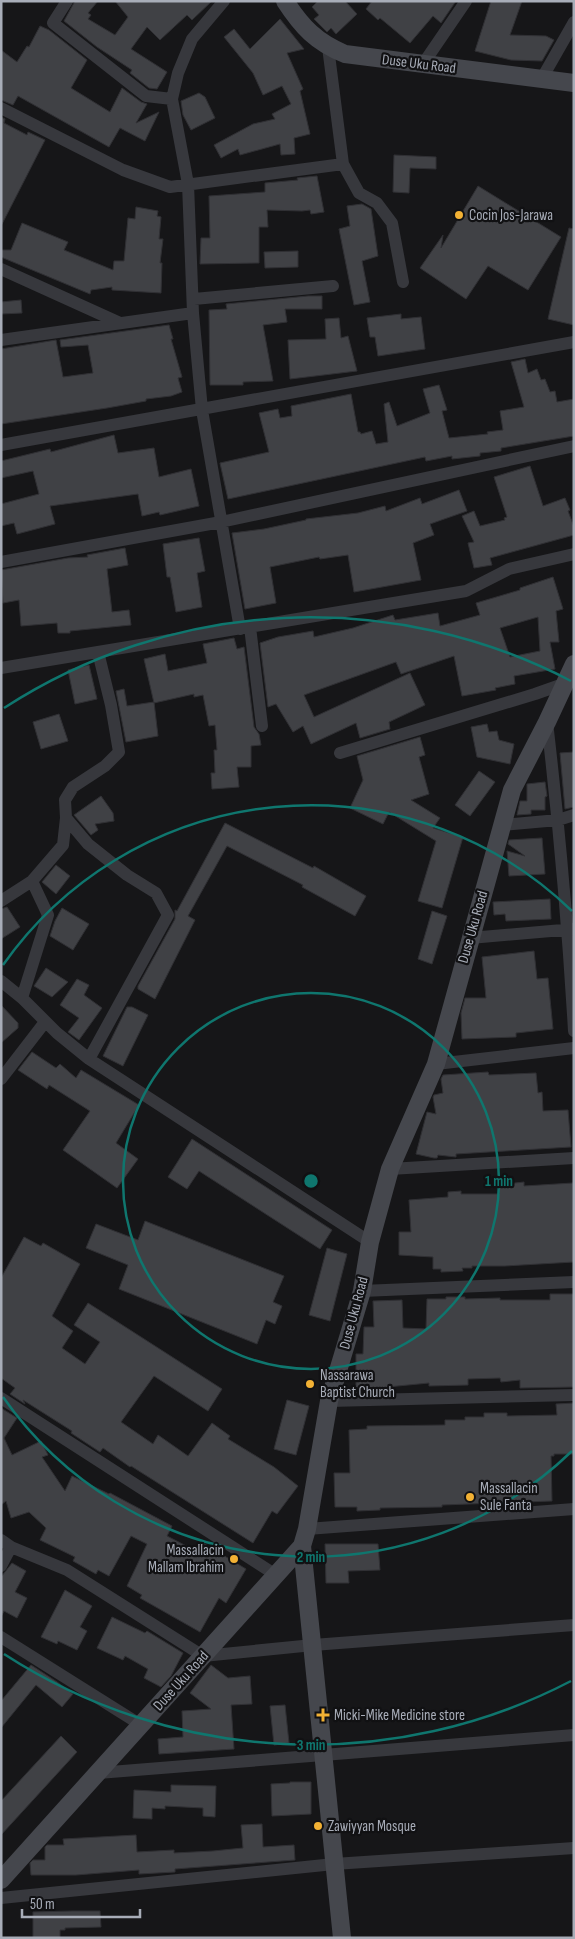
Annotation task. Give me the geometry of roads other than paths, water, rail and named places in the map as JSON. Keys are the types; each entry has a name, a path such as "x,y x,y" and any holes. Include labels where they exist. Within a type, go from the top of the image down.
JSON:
{"street":[{"path":"67,1 53,23 146,96 172,99"},
{"path":"224,1 192,39 178,73 172,99 188,184 194,299 193,313 202,410 221,522 245,628 262,726"},
{"name":"Duse Uku Road","path":"285,1 297,20 313,36 328,47 345,54 574,83"},
{"path":"423,64 466,1"},
{"path":"540,80 574,22"},
{"path":"328,47 343,164 359,193 378,203 392,222 402,282"},
{"path":"1,108 122,170 170,186 343,164"},
{"path":"1,269 120,323"},
{"path":"194,299 333,286"},
{"path":"1,340 193,313"},
{"path":"1,445 574,342"},
{"path":"1,562 221,522 574,446"},
{"path":"1,668 466,591 509,570 574,554"},
{"path":"1,901 32,881 62,845 66,818 65,800 73,787 105,766 119,752 98,652"},
{"name":"Duse Uku Road","path":"1,1880 276,1575 304,1538 329,1401 362,1291 370,1242 390,1169 436,1064 512,790 569,682 574,664"},
{"path":"340,753 536,694 569,682"},
{"path":"547,722 571,929 574,1031"},
{"path":"502,825 558,820 574,816"},
{"path":"66,818 88,844 127,875 156,893 168,915 89,1059"},
{"path":"22,998 48,915 32,881"},
{"path":"470,938 571,929"},
{"path":"1,981 22,998 57,1034 89,1059 370,1242"},
{"path":"1,1079 45,1022"},
{"path":"436,1064 574,1048"},
{"path":"390,1169 574,1158"},
{"path":"362,1291 574,1282"},
{"path":"329,1401 574,1395"},
{"path":"1,1398 276,1575"},
{"path":"342,1938 323,1754 304,1538 574,1509"},
{"path":"1,1566 6,1544 67,1570 203,1656 313,1645 574,1625"},
{"path":"1,1637 141,1725"},
{"path":"98,1773 574,1735"},
{"path":"1,1898 334,1864 574,1848"}],"place":[{"name":"Cocin Jos-Jarawa","path":"459,215"},
{"name":"Nassarawa Baptist Church","path":"310,1384"},
{"name":"Massallacin Sule Fanta","path":"470,1497"},
{"name":"Massallacin Mallam Ibrahim","path":"234,1559"},
{"name":"Micki-Mike Medicine store","path":"323,1715"},
{"name":"Zawiyyan Mosque","path":"318,1826"}]}
